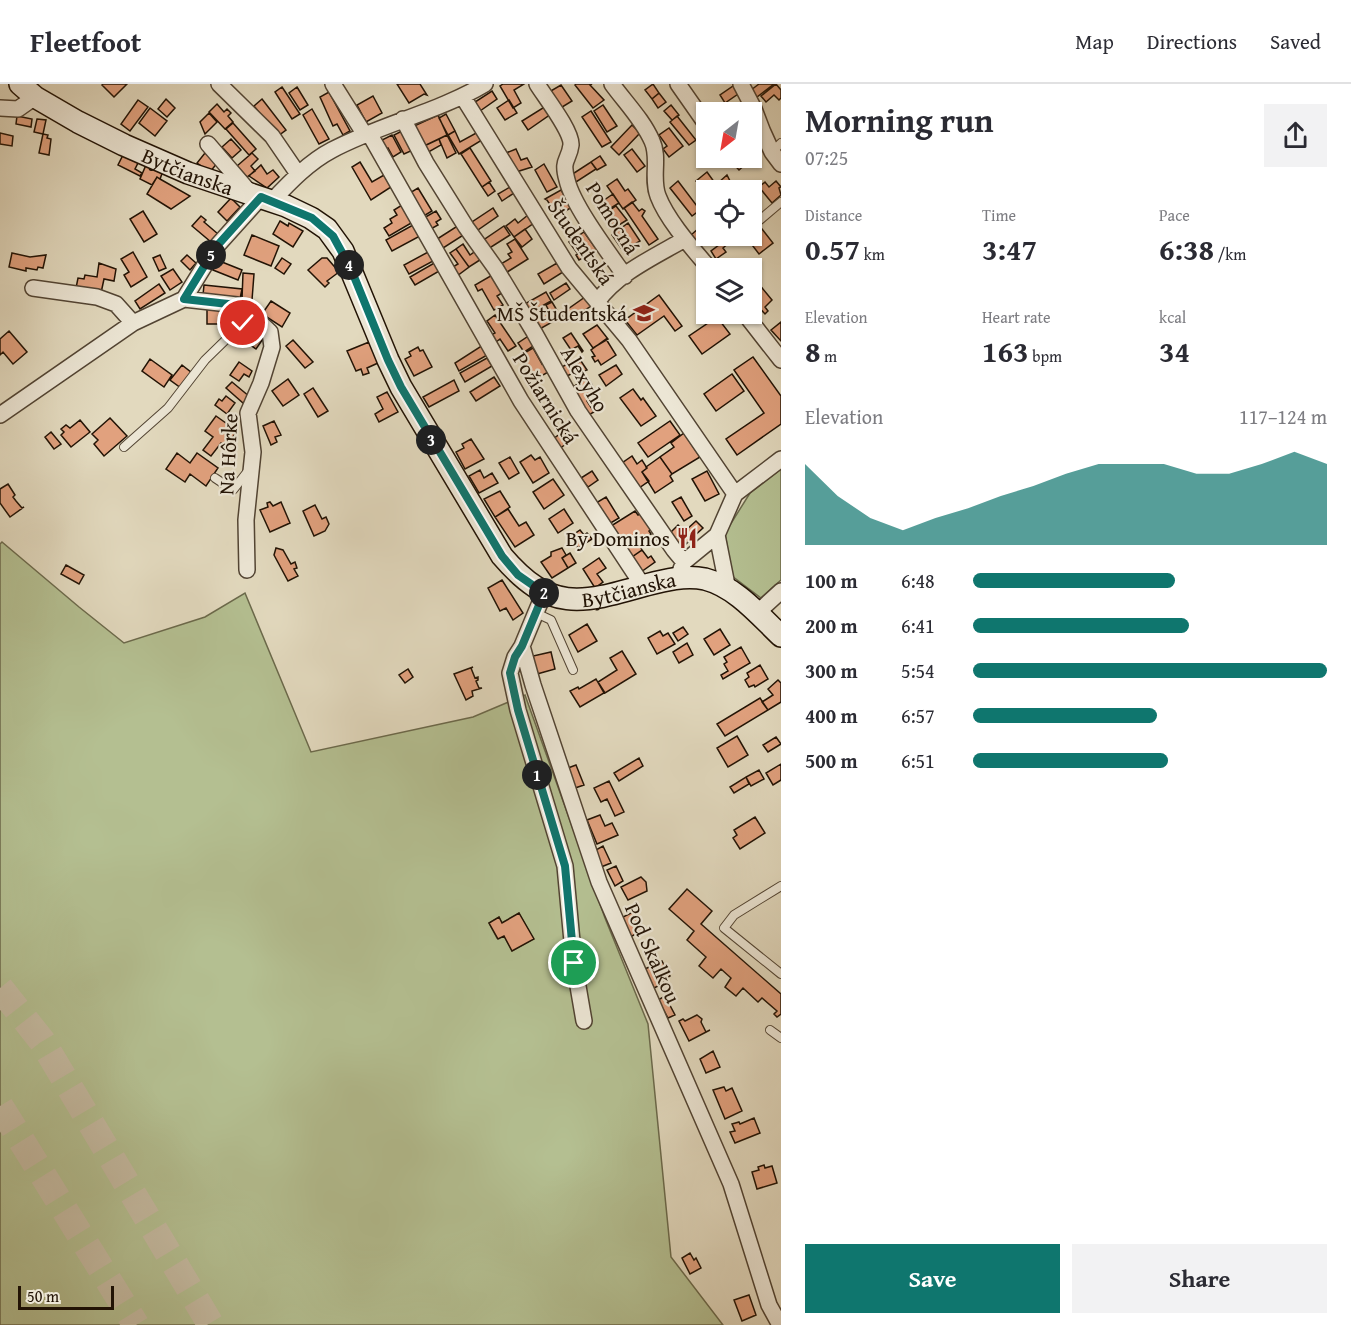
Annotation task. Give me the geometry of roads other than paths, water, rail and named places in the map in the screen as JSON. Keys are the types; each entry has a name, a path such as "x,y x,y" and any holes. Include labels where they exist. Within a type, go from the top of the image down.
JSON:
{"main road":[{"name":"Bytčianska","path":"28,90 78,122 159,161 262,197 312,218 333,236 351,269 388,360 416,414 502,556 518,575 544,593 567,599 584,599 643,586 681,570 728,590 781,636"}],"street":[{"path":"219,84 272,136 298,174"},
{"name":"Požiarnická","path":"333,84 367,134 521,401 643,586"},
{"path":"0,415 133,323 184,299 216,247 262,197 330,151 403,119 463,97 485,84"},
{"name":"Pomocná","path":"537,84 569,134 571,144 564,163 567,183 582,211 625,276"},
{"path":"612,84 647,130 654,144 658,196 685,239 701,258"},
{"path":"678,84 696,110"},
{"path":"741,84 750,102"},
{"path":"0,108 18,109 28,90"},
{"name":"Študentská","path":"463,97 563,258 629,340 735,494"},
{"name":"Alexyho","path":"403,119 426,163 466,227 496,269 578,411 674,550 681,570"},
{"path":"762,136 778,153"},
{"path":"208,144 262,197"},
{"path":"597,302 608,287 685,239"},
{"path":"33,288 97,297 116,304 133,323"},
{"name":"Na Hôrke","path":"184,299 237,305 250,312 270,332 272,347 261,383 248,412 253,452 246,520 247,570"},
{"path":"753,324 781,360"},
{"path":"681,570 717,535 735,494 781,459"},
{"path":"717,535 728,590"},
{"path":"757,614 781,591"},
{"path":"544,593 510,673 565,866 574,963 584,1022"},
{"name":"Pod Skalkou","path":"522,646 599,882 731,1184 769,1305 780,1325"}],"lane":[{"path":"762,218 781,202"},
{"path":"124,447 168,408 205,360 243,323 250,312"},
{"path":"215,478 232,490 250,468"},
{"path":"536,613 550,620 573,670"},
{"path":"780,889 734,915 724,928 781,974"},
{"path":"770,1030 781,1038"}],"tunnel":[{"path":"0,988 42,1041 211,1325"},
{"path":"0,1106 136,1325"}],"place":[{"name":"MŠ Študentská","path":"644,313"},
{"name":"By Dominos","path":"687,538"}]}
